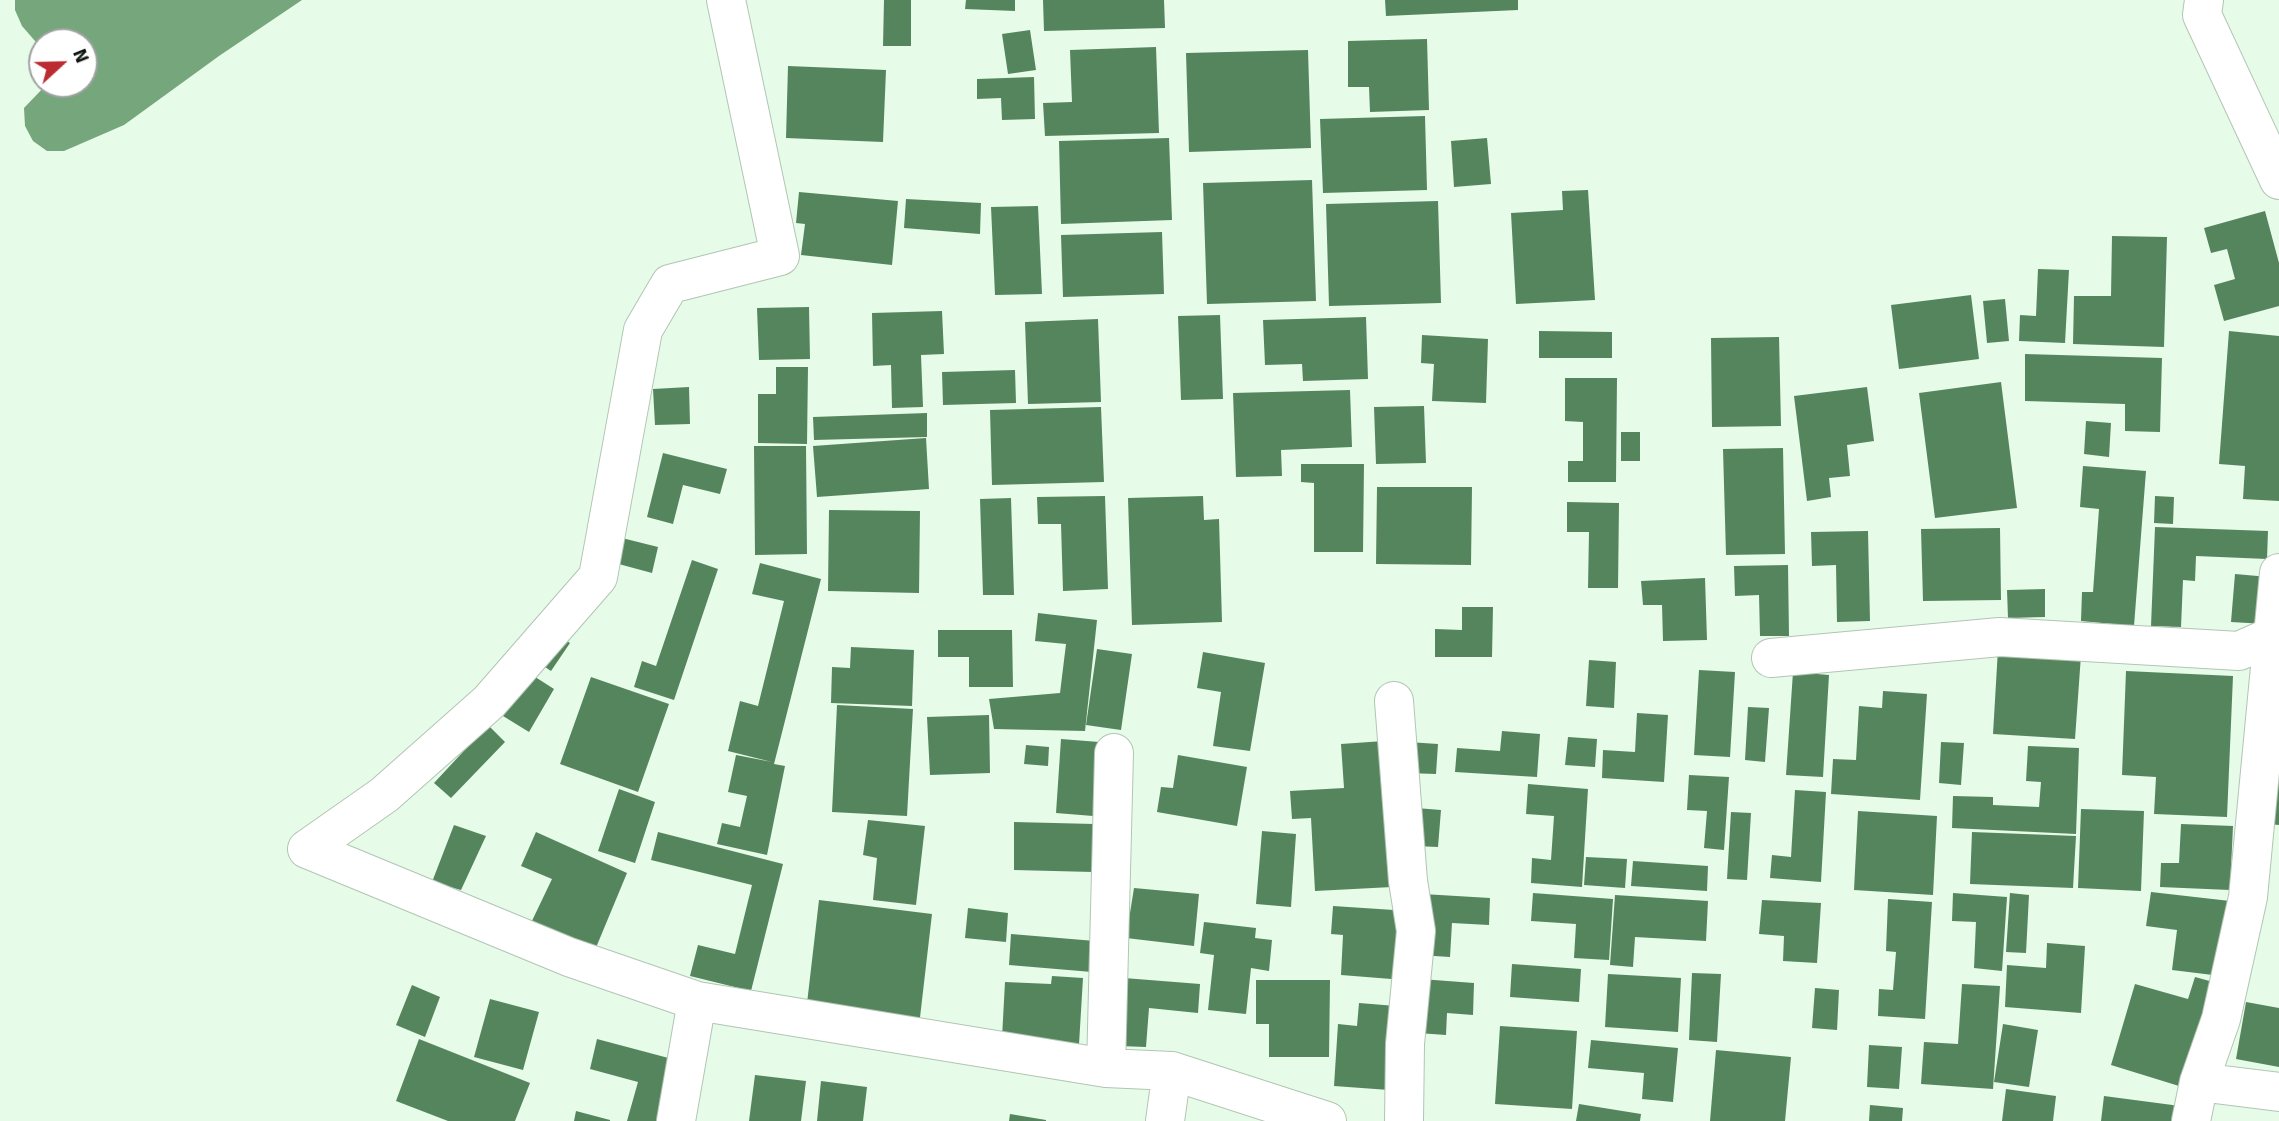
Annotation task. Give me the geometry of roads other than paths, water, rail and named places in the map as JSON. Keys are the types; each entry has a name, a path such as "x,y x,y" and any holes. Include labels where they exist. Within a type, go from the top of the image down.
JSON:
{"street":[{"path":"726,0 780,256 670,284 643,330 598,577 489,702 384,795 307,849 569,957 698,1001 1106,1068 1172,1071 1327,1121"},
{"path":"2204,0 2203,15 2279,180"},
{"path":"2190,1121 2199,1082 2221,1019 2248,897 2279,573"},
{"path":"1771,658 2000,637 2239,651 2275,635"},
{"path":"1394,701 1408,881 1416,931 1405,1044 1404,1121"},
{"path":"1106,1068 1114,753"},
{"path":"676,1121 698,1001"},
{"path":"1165,1121 1172,1071"},
{"path":"2199,1082 2279,1092"}]}
